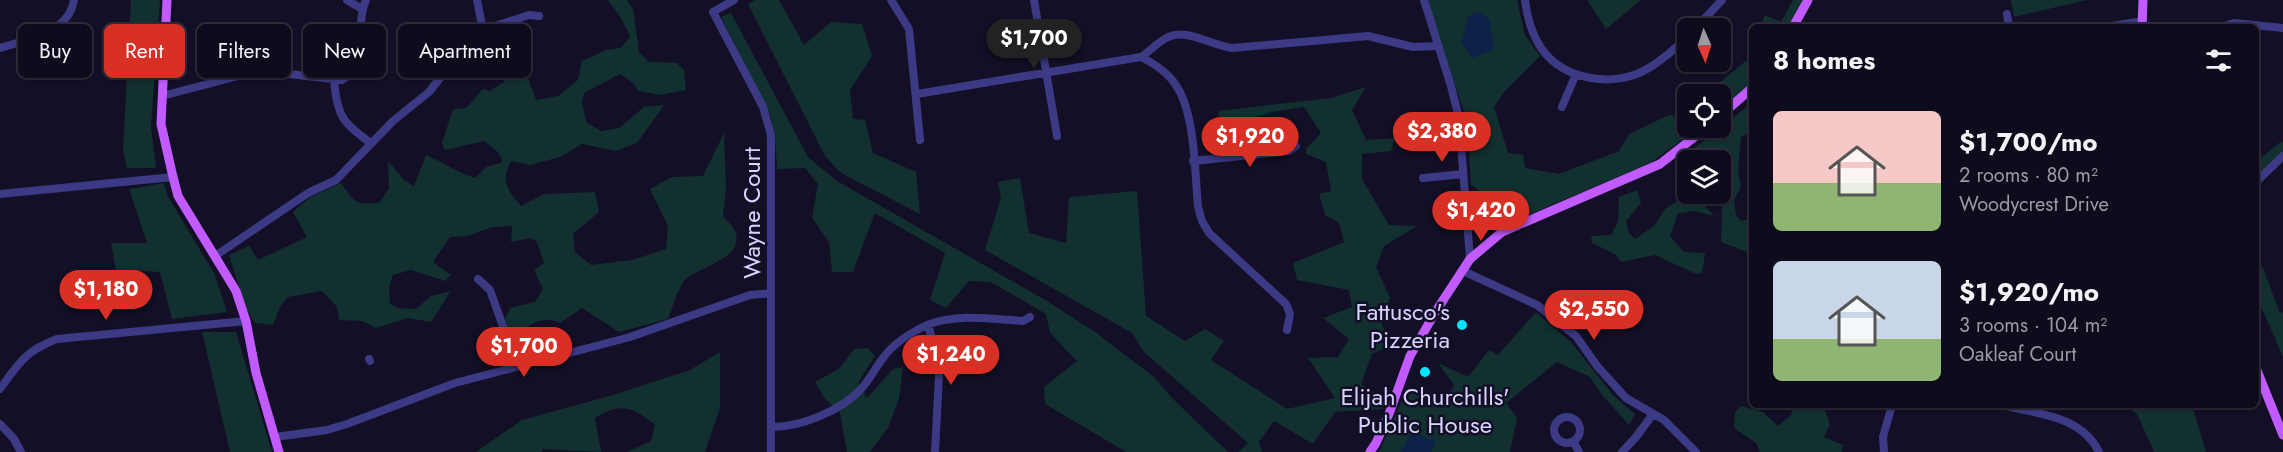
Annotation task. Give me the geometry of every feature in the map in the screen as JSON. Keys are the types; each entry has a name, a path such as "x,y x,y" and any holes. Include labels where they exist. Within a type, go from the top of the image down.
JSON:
{"main road":[{"path":"166,0 161,124 172,177 178,196 236,291 246,321 256,373 279,452"},
{"path":"1795,24 1808,0"},
{"path":"2142,24 2143,0"},
{"path":"1731,106 1749,91"},
{"path":"1370,452 1389,414 1410,356 1470,259 1483,246 1503,232 1660,164 1693,138"},
{"path":"2259,375 2283,435"}],"street":[{"path":"0,48 54,30 65,22 73,9 74,0"},
{"path":"347,0 362,9"},
{"path":"162,96 246,74 280,74 334,80 349,76 358,62 362,9 366,0"},
{"path":"477,0 482,24"},
{"name":"Wayne Court","path":"734,0 713,12 732,44 769,121 772,160 771,452"},
{"path":"891,0 909,28 920,140"},
{"path":"1035,0 1057,136"},
{"path":"1424,0 1459,118 1470,259"},
{"path":"1525,0 1528,17 1542,49 1561,66 1576,74 1600,79 1631,76 1647,69 1677,46"},
{"path":"1705,18 1722,0"},
{"path":"2007,14 2009,24"},
{"path":"501,24 529,15 539,16"},
{"path":"2259,27 2283,28"},
{"path":"917,94 1141,57 1168,37 1178,35 1190,36 1220,47 1232,48 1368,36 1413,47 1438,46"},
{"path":"1141,57 1156,65 1177,86 1185,105 1189,119 1198,207 1202,221 1209,233 1220,244 1286,304 1290,314 1287,330"},
{"path":"1562,107 1576,74"},
{"path":"215,256 308,193 336,180 393,121 429,92 440,78"},
{"path":"334,80 338,112 350,128 371,143"},
{"path":"1193,161 1289,151 1296,146"},
{"path":"2259,179 2283,156"},
{"path":"1423,178 1463,174"},
{"path":"0,194 172,177"},
{"path":"1463,271 1537,305 1576,336 1597,366 1626,398 1664,420 1696,452"},
{"path":"478,279 490,290 517,366"},
{"path":"274,437 347,424 455,383 630,337 750,295 771,293"},
{"path":"771,427 802,423 846,401 862,387 885,356 902,341 928,325 952,319 1023,321 1030,317"},
{"path":"0,389 24,356 38,346 57,339 246,321"},
{"path":"928,325 938,358 935,452"},
{"path":"1884,452 1883,437 1892,408"},
{"path":"2013,408 2075,425 2094,443 2099,452"},
{"path":"1622,452 1653,414"},
{"path":"0,424 14,439 21,452"},
{"path":"1573,441 1580,452"}],"green space":[{"path":"131,0 160,0 158,24 130,24"},
{"path":"608,0 627,0 633,9 639,52 649,62 677,63 684,70 686,90 660,95 638,91 633,83 620,74 584,93 582,103 586,122 601,131 619,128 644,107 664,105 637,143 616,151 582,144 560,157 530,165 511,161 506,180 509,190 521,206 544,194 595,192 599,212 573,234 575,252 591,265 632,260 666,249 668,226 650,189 672,177 703,176 724,133 726,188 723,216 734,229 737,241 734,249 719,261 685,280 668,319 619,332 582,308 560,323 552,320 539,321 512,342 505,319 510,308 535,302 543,289 534,270 544,263 537,242 531,238 511,242 512,226 492,227 468,236 450,237 433,262 451,275 445,281 411,270 393,275 389,287 390,304 398,308 416,309 431,296 451,291 431,322 408,318 376,328 362,321 339,320 337,307 322,291 288,297 280,307 273,325 255,323 246,309 229,255 249,246 258,260 307,237 293,212 309,198 341,183 357,202 366,204 380,202 389,188 388,161 404,180 414,186 426,155 475,178 486,167 503,162 498,152 484,141 445,150 442,143 453,109 466,108 483,89 490,91 504,82 504,78 528,78 536,100 558,96 578,80 582,61 606,50 621,48 630,36"},
{"path":"755,0 779,0 804,45 831,22 862,24 872,56 850,90 853,119 865,120 873,153 916,172 920,214 841,173 825,156 748,4"},
{"path":"1427,0 1517,0 1525,35 1540,56 1504,92 1494,107 1508,153 1523,155 1525,168 1559,174 1619,151 1629,134 1669,115 1677,116 1677,138 1685,138 1650,163 1519,219 1471,185 1467,121"},
{"path":"1587,0 1641,0 1606,29"},
{"path":"1793,0 1803,0 1791,24 1761,24 1765,15 1781,22"},
{"path":"2011,0 2087,0 2014,17"},
{"path":"731,13 808,157 837,181 1047,301 1095,332 1154,377 1172,398 1228,452 1126,452 1045,404 1044,387 1077,361 1050,333 1046,314 991,282 969,281 946,308 930,300 945,253 875,213 853,272 832,272 829,242 812,218 818,184 805,168 777,169 775,135 770,115 721,17"},
{"path":"1749,56 1749,84 1744,91 1731,102 1731,84 1718,84"},
{"path":"127,78 154,78 151,127 156,168 127,168 123,151"},
{"path":"1366,87 1352,110 1366,140 1395,138 1391,151 1362,154 1362,179 1389,225 1417,226 1384,246 1376,267 1390,298 1381,322 1391,346 1372,354 1361,384 1385,400 1383,409 1335,412 1313,444 1274,421 1259,442 1262,452 1238,452 1248,443 1144,352 1132,333 985,250 1001,198 998,182 1020,178 1029,233 1066,243 1069,197 1137,191 1146,316 1185,341 1205,329 1224,341 1211,360 1287,409 1335,398 1308,358 1338,357 1349,339 1323,318 1352,307 1349,290 1297,280 1293,263 1344,242 1339,223 1325,215 1319,194 1331,191 1326,162 1306,154 1307,148 1321,133 1304,107 1271,112 1223,128 1218,111 1331,98"},
{"path":"1749,105 1749,133 1741,137 1738,170 1741,187 1734,200 1736,216 1742,221 1749,219 1749,253 1721,242 1722,207 1719,204 1731,204 1731,150 1692,150 1707,138 1731,138 1731,119"},
{"path":"2283,142 2283,153 2259,174 2259,160"},
{"path":"164,183 167,195 214,273 227,312 172,319 160,272 116,270 111,243 147,243 129,189"},
{"path":"1637,190 1641,203 1626,221 1629,233 1635,239 1654,226 1665,209 1677,201 1677,204 1703,204 1714,216 1695,211 1678,213 1670,236 1684,252 1705,253 1702,273 1696,274 1655,255 1621,262 1615,254 1592,243 1591,236 1611,235 1618,221 1619,197"},
{"path":"2259,266 2262,266 2280,313 2283,312 2283,357 2259,306"},
{"path":"1536,312 1571,342 1613,395 1635,414 1629,425 1602,395 1590,377 1557,362 1506,403 1517,418 1510,452 1379,452 1408,386 1445,401 1454,385 1438,363 1468,377 1489,350 1498,355"},
{"path":"202,332 236,332 272,452 230,452"},
{"path":"868,348 875,356 858,383 867,398 893,369 903,367 899,398 888,428 870,452 847,452 840,413 825,399 815,382 840,368 854,349"},
{"path":"720,352 720,408 705,452 627,452 651,441 655,425 640,414 619,408 595,418 601,452 542,449 542,452 476,452 522,420 613,395 690,370"},
{"path":"1741,406 1763,412 1778,426 1791,415 1793,408 1825,410 1830,424 1824,437 1843,445 1842,452 1760,452 1756,443 1734,428 1735,412"},
{"path":"2128,408 2193,408 2206,452 2154,452 2137,414"}],"water":[{"path":"1477,11 1490,20 1494,49 1473,58 1461,43 1468,17"},
{"path":"1412,432 1436,441 1431,452 1401,452"}],"place":[{"name":"Fattusco's Pizzeria","path":"1462,325"},
{"name":"Elijah Churchills' Public House","path":"1425,372"}]}
